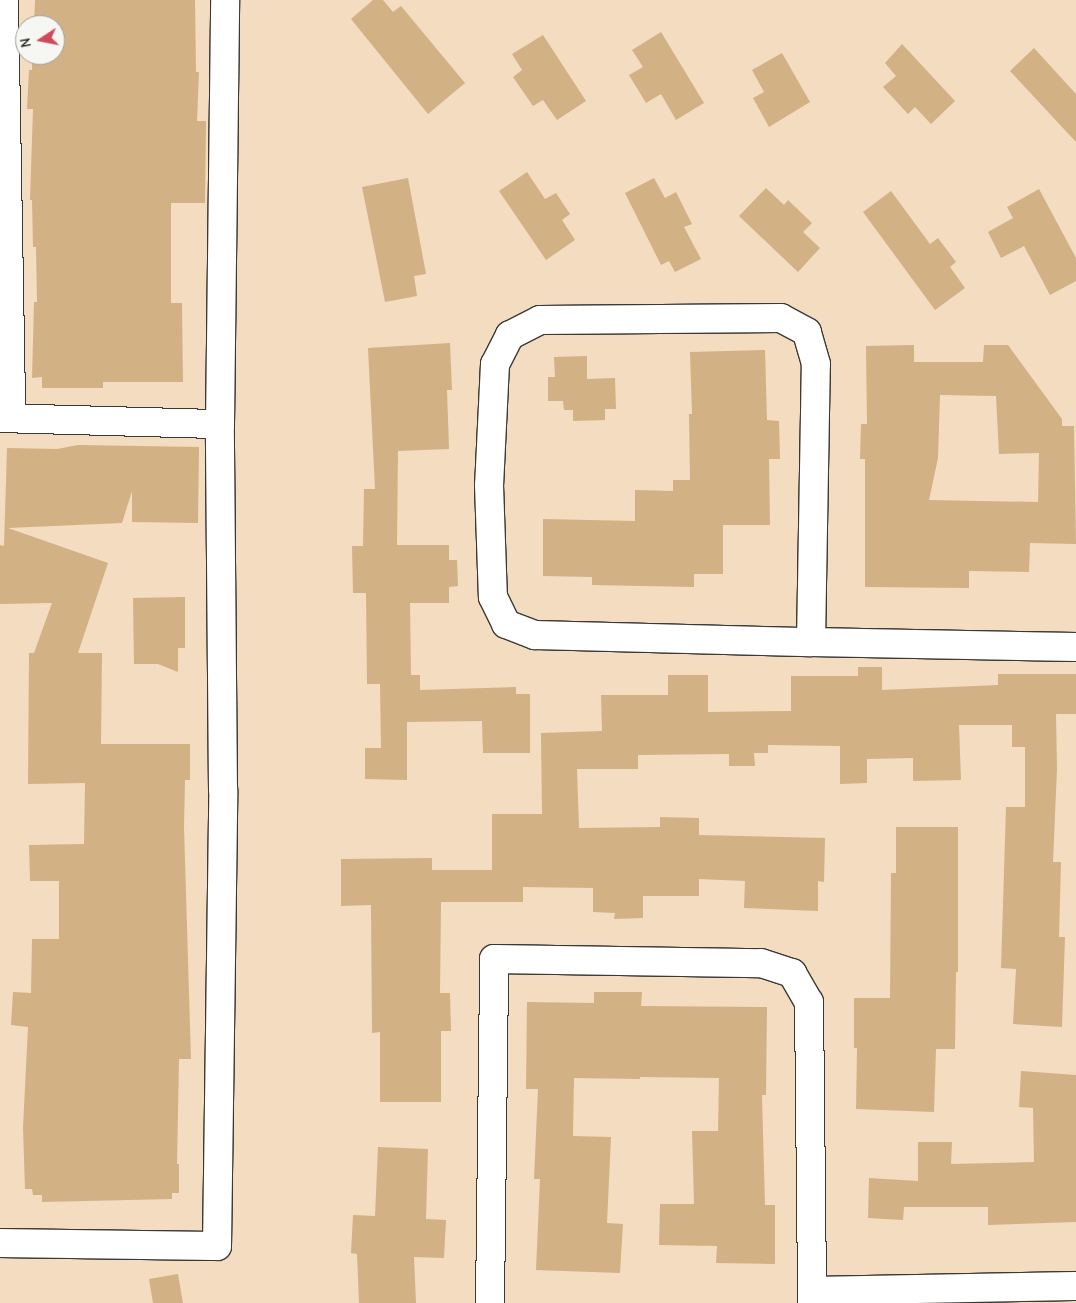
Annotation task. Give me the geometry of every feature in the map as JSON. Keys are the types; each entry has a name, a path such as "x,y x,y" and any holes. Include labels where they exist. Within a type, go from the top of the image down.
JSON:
{"street":[{"path":"4,0 5,418 220,424"},
{"path":"0,1243 217,1246 223,790 220,424 226,0"},
{"path":"810,642 816,364 807,332 781,318 540,320 510,335 495,364 488,485 492,597 506,624 535,636 810,642 1076,647"},
{"path":"490,1303 494,959 762,964 792,973 809,1002 813,1297 1076,1286"}],"building":[{"path":"35,0 195,0 196,72 199,72 197,121 206,121 205,203 171,203 171,303 182,303 183,382 103,382 103,388 42,388 42,377 32,378 34,302 37,302 36,247 33,247 32,200 30,200 33,109 27,109 29,70 32,70 32,65 65,65 65,15 34,15"},
{"path":"373,0 383,0 393,12 401,6 465,83 428,114 351,19"},
{"path":"661,32 704,103 676,120 661,94 646,103 629,75 643,67 632,50"},
{"path":"543,35 586,101 557,120 543,100 533,106 513,77 522,70 512,54"},
{"path":"902,44 955,101 931,124 915,107 908,114 883,87 896,76 885,63"},
{"path":"1034,48 1076,94 1076,142 1010,71"},
{"path":"782,53 810,102 769,127 753,98 764,92 752,70"},
{"path":"527,172 545,199 556,193 570,214 562,220 575,240 546,260 499,191"},
{"path":"408,178 426,274 414,276 417,296 385,302 362,187"},
{"path":"654,178 665,198 676,192 692,224 684,227 701,259 675,272 669,261 661,265 625,193"},
{"path":"766,188 784,205 788,200 812,223 803,232 820,248 798,272 739,216"},
{"path":"1039,189 1076,258 1076,281 1050,295 1024,246 1001,258 988,232 1013,218 1007,207"},
{"path":"891,191 930,244 938,238 956,262 950,267 965,288 935,310 863,212"},
{"path":"450,343 452,390 447,390 449,449 398,451 397,545 449,545 449,560 457,560 458,586 449,587 449,603 410,603 411,675 420,675 420,690 516,687 516,694 530,694 530,753 483,753 482,721 407,722 407,780 365,779 365,748 381,748 380,684 367,684 366,593 353,593 352,546 363,546 364,489 375,489 368,348"},
{"path":"914,345 914,362 983,362 984,345 1008,345 1062,419 1062,426 1074,426 1076,544 1030,543 1029,572 969,571 969,588 865,587 865,459 860,459 861,424 867,424 866,346","holes":["940,395 996,396 999,454 1039,453 1038,502 929,500 938,458"]},
{"path":"765,350 767,420 779,421 780,459 769,459 770,525 723,525 723,574 694,574 694,587 592,585 592,577 543,576 543,519 635,521 635,490 673,491 673,480 690,480 689,414 692,414 690,352"},
{"path":"587,356 587,379 615,378 616,409 605,409 605,420 573,421 573,410 564,410 563,401 548,401 548,377 555,377 554,357"},
{"path":"78,445 199,447 198,523 132,522 132,491 122,523 8,528 108,563 78,653 102,653 101,744 190,744 190,780 185,780 184,827 191,1059 179,1059 177,1164 179,1164 179,1193 172,1193 172,1199 42,1202 42,1195 33,1195 32,1189 25,1189 23,1127 28,1027 11,1025 13,992 31,993 32,939 59,939 59,881 30,881 29,845 84,844 85,783 28,784 29,653 34,653 52,603 0,604 0,545 4,546 7,448 57,449"},
{"path":"185,597 185,648 178,648 178,672 158,664 134,664 133,598"},
{"path":"858,667 882,667 882,690 998,685 998,674 1076,674 1076,714 1056,714 1057,769 1053,862 1061,862 1059,937 1065,937 1062,1027 1013,1024 1016,969 1001,968 1006,807 1025,807 1025,747 1012,747 1012,725 959,725 961,780 913,781 913,758 867,759 867,783 840,784 840,746 768,745 768,753 754,753 755,766 729,766 729,754 638,755 638,769 577,769 579,828 660,827 660,817 699,818 699,835 825,838 824,882 818,881 818,911 744,908 745,881 699,879 699,896 643,896 643,918 614,919 615,913 593,912 593,888 523,887 523,902 441,902 440,993 450,993 451,1031 441,1031 441,1102 380,1102 380,1032 372,1033 371,905 341,906 341,859 432,858 432,870 492,870 492,814 542,814 541,733 602,731 601,695 668,695 668,675 708,675 708,712 791,711 791,676 858,676"},
{"path":"896,827 958,827 958,972 956,972 955,1049 936,1049 934,1112 856,1109 857,1048 854,1048 854,998 890,998 891,873 896,873"},
{"path":"594,992 642,992 641,1006 767,1007 766,1095 762,1095 765,1205 775,1205 775,1264 716,1263 717,1246 659,1245 660,1204 694,1204 692,1131 718,1131 719,1078 574,1078 573,1136 611,1137 607,1223 623,1224 620,1273 536,1270 540,1179 534,1179 538,1089 526,1089 527,1002 594,1003"},
{"path":"1021,1071 1076,1075 1076,1222 988,1225 988,1207 904,1207 903,1220 868,1218 869,1178 918,1181 918,1142 952,1142 951,1164 1034,1162 1033,1108 1019,1107"},
{"path":"378,1147 428,1149 426,1219 446,1220 444,1258 414,1257 416,1303 359,1303 357,1254 351,1253 353,1215 375,1216"},
{"path":"178,1274 183,1303 153,1303 149,1279"}]}
